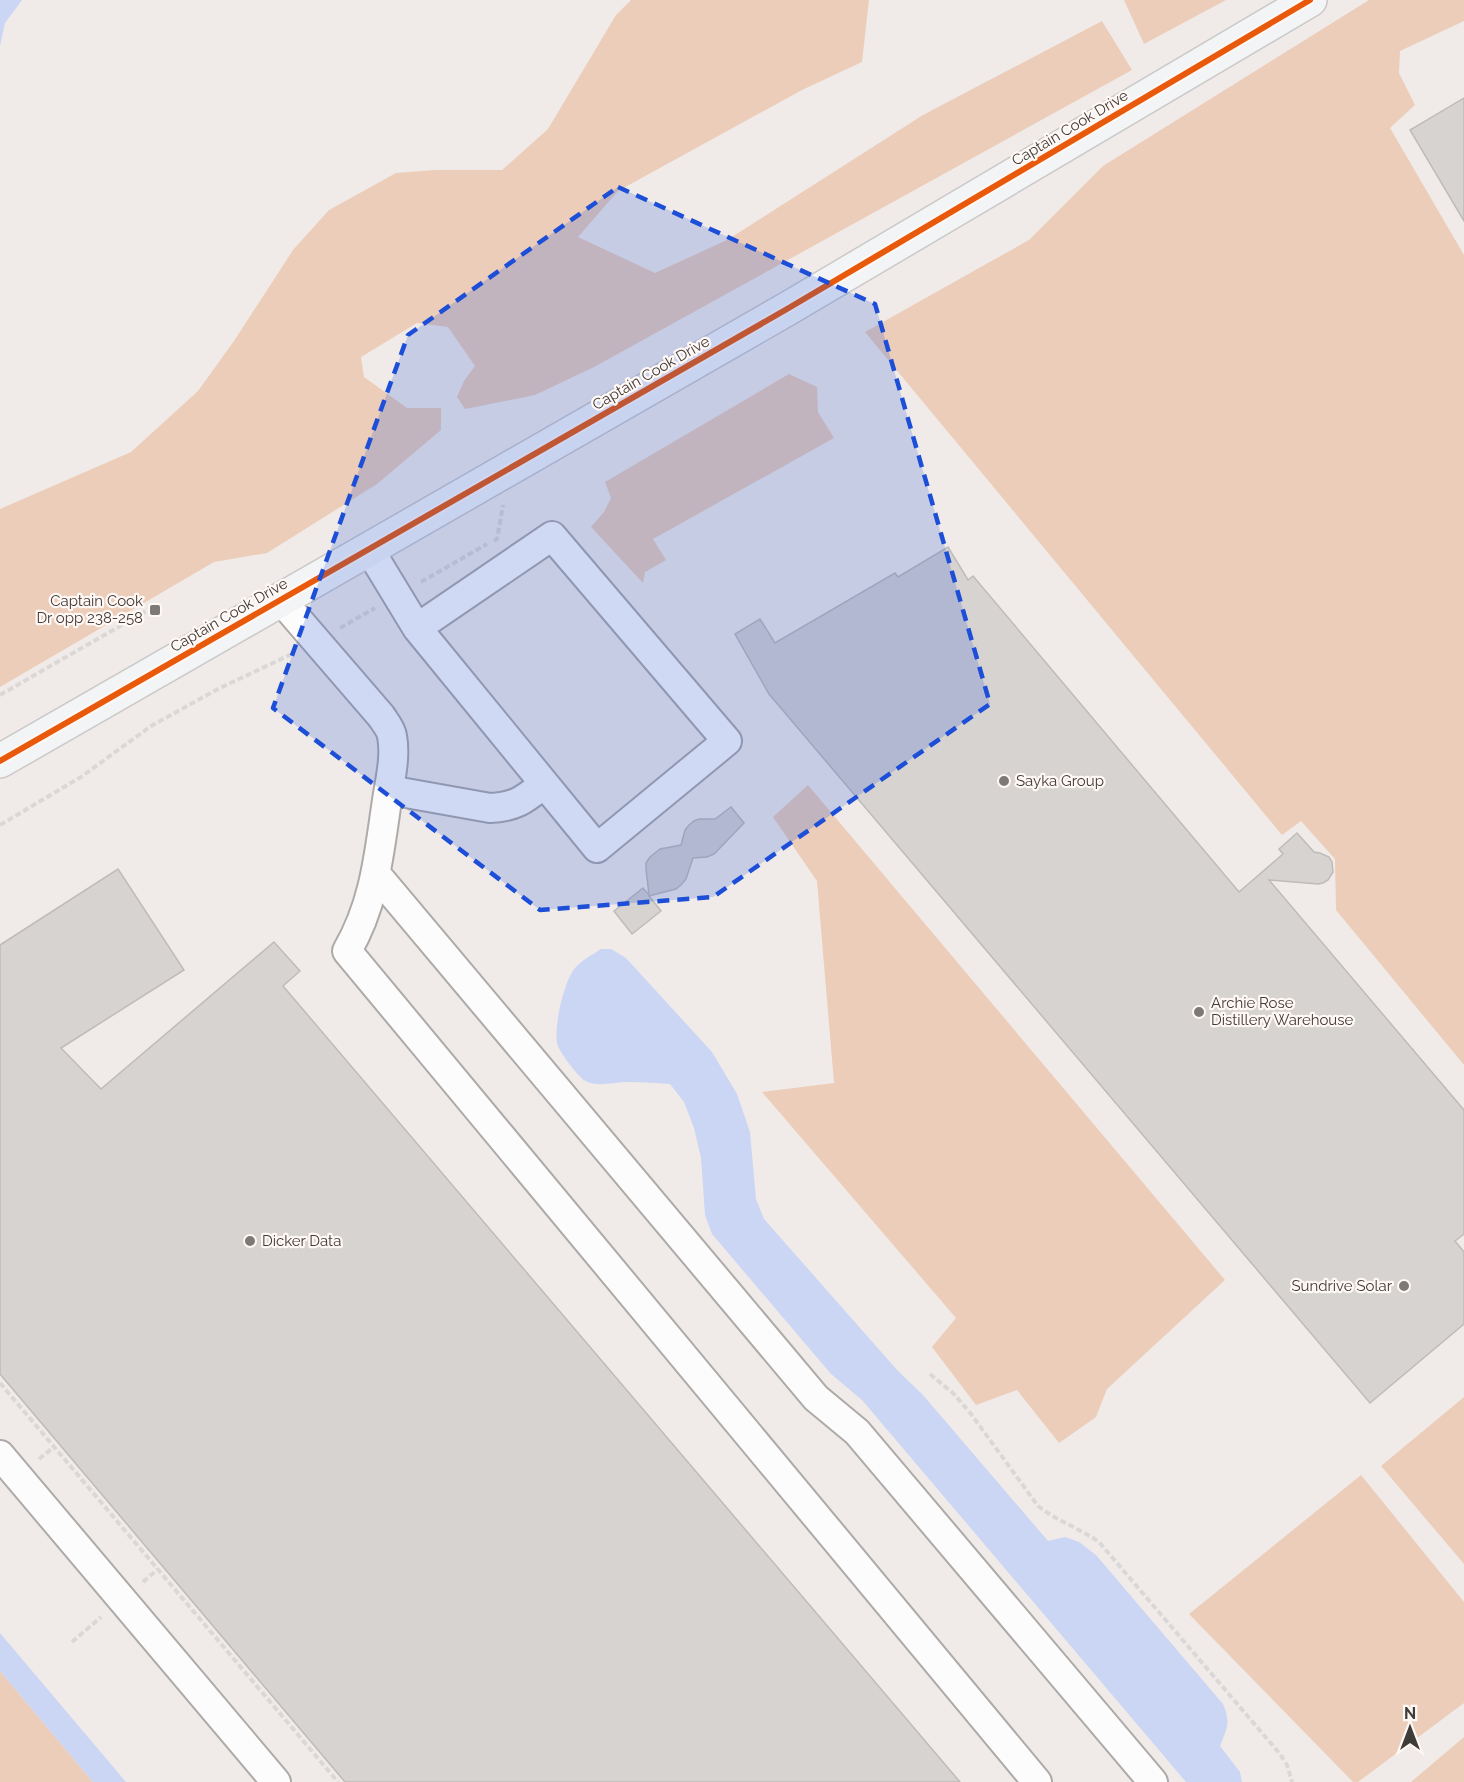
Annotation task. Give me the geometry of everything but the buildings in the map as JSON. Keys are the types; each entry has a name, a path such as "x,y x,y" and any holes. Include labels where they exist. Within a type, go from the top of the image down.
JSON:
{"main road":[{"name":"Captain Cook Drive","path":"0,761 787,309 1310,0"}],"lane":[{"path":"369,549 417,628 597,848 727,741 552,536 417,628"},
{"path":"281,600 381,716 392,734 394,757 376,874 368,909 347,951 1037,1782"},
{"path":"389,790 490,808 507,807 522,802 544,784"},
{"path":"376,874 816,1398 857,1432 1153,1782"},
{"path":"0,1455 276,1782"}],"path":[{"path":"0,825 81,777 151,726 218,689 284,659 496,539 511,468"},
{"path":"0,695 153,607"},
{"path":"930,1374 954,1394 971,1414 1038,1506 1050,1516 1085,1532 1099,1542 1280,1754 1287,1765 1292,1782"},
{"path":"0,1383 338,1782"},
{"path":"38,1460 54,1447"},
{"path":"141,1583 158,1569"},
{"path":"72,1642 103,1616"}],"highlighted area":[{"path":"618,187 875,304 990,704 713,897 540,910 273,708 408,335"}],"shaded area":[{"path":"631,0 869,0 862,62 802,90 618,191 578,237 655,273 727,240 923,115 1102,21 1132,70 594,367 535,395 465,409 457,397 464,381 475,366 448,327 417,323 361,357 364,377 407,408 441,408 441,430 377,484 267,553 214,562 0,687 0,509 131,452 198,391 234,341 293,250 329,210 396,173 435,170 502,170 548,129 616,15"},
{"path":"1124,0 1226,0 1144,44"},
{"path":"1369,0 1464,0 1464,21 1400,51 1399,73 1415,105 1390,128 1464,255 1464,1065 1336,910 1335,859 1301,821 1282,835 865,332 1029,240 1103,166"},
{"path":"789,374 817,387 818,412 834,438 653,539 666,560 645,572 643,583 591,527 604,512 611,498 605,482"},
{"path":"808,785 1225,1280 1107,1389 1096,1417 1059,1443 1017,1390 976,1405 932,1347 956,1318 762,1092 834,1083 817,881 773,817"},
{"path":"1464,1397 1464,1564 1381,1466"},
{"path":"1361,1475 1464,1602 1464,1703 1358,1782 1353,1782 1189,1614"},
{"path":"0,1671 93,1782 0,1782"},
{"path":"1464,1737 1464,1782 1411,1782"}],"water":[{"path":"0,0 22,0 5,23 0,46"},
{"path":"601,949 611,949 626,958 712,1052 737,1094 750,1132 756,1199 764,1219 898,1371 923,1395 1048,1541 1065,1537 1079,1542 1096,1555 1223,1704 1227,1725 1220,1746 1240,1772 1242,1782 1186,1782 862,1400 831,1374 712,1234 705,1215 701,1158 694,1128 684,1102 670,1084 629,1082 594,1084 584,1080 568,1063 558,1047 556,1035 564,993 575,968"},
{"path":"0,1633 126,1782 93,1782 0,1671"}],"cycle path":[{"path":"0,761 787,309 1310,0"}],"place":[{"name":"Captain Cook Dr opp 238-258","path":"155,610"},
{"name":"Sayka Group","path":"1004,781"},
{"name":"Archie Rose Distillery Warehouse","path":"1199,1012"},
{"name":"Dicker Data","path":"250,1241"},
{"name":"Sundrive Solar","path":"1404,1286"}]}
